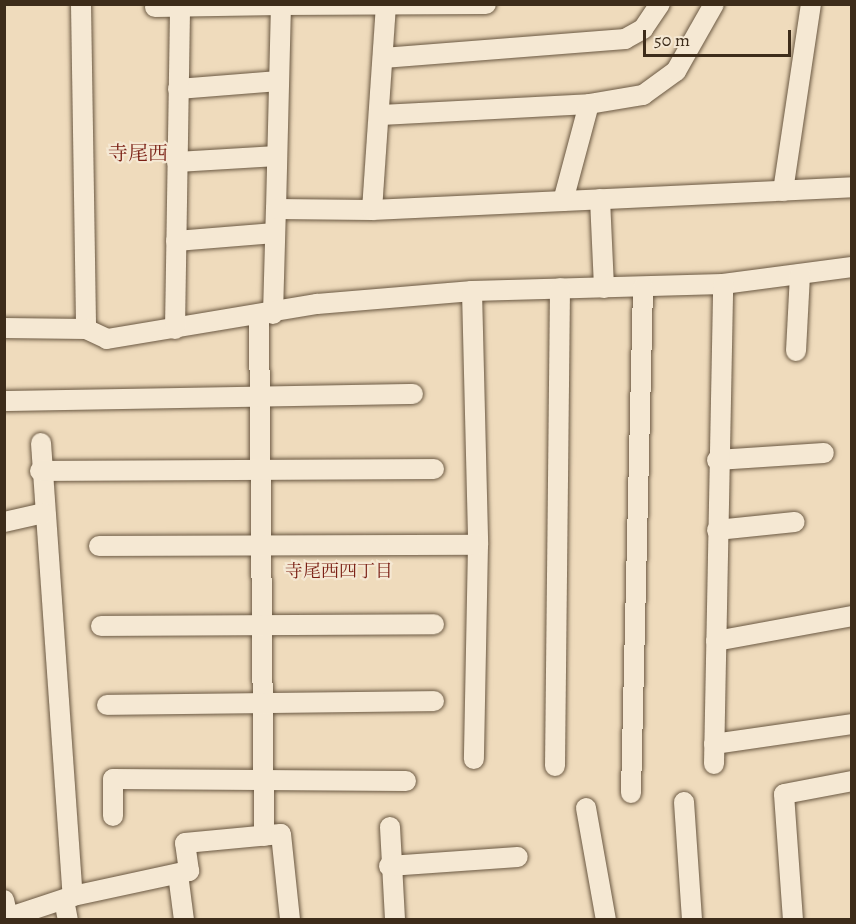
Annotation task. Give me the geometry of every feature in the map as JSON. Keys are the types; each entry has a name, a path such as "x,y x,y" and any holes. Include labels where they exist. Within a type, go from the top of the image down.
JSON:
{"street":[{"path":"81,4 86,329"},
{"path":"154,7 486,4"},
{"path":"383,58 626,39 644,29 660,4"},
{"path":"381,115 589,104 642,95 676,71 714,4"},
{"path":"783,191 811,4"},
{"path":"264,836 265,702 261,623 262,546 259,470 266,315 275,232 281,5"},
{"path":"372,210 381,115 386,5"},
{"path":"175,329 180,7"},
{"path":"178,89 279,81"},
{"path":"563,201 589,104"},
{"path":"177,162 277,156"},
{"path":"276,209 372,210 852,187"},
{"path":"600,199 603,288"},
{"path":"176,241 275,232"},
{"path":"4,328 86,329 107,339 266,315 317,304 472,291 723,284 852,267"},
{"path":"796,351 800,274"},
{"path":"714,764 717,460 723,284"},
{"path":"631,794 643,287"},
{"path":"555,766 560,288"},
{"path":"472,291 478,545 474,759"},
{"path":"4,401 413,394"},
{"path":"41,443 40,471 69,898 68,920"},
{"path":"717,460 824,453"},
{"path":"40,471 434,469"},
{"path":"4,522 44,513"},
{"path":"717,531 795,522"},
{"path":"99,546 478,545"},
{"path":"716,641 852,616"},
{"path":"101,626 261,623 434,624"},
{"path":"107,705 434,701"},
{"path":"714,744 852,724"},
{"path":"113,816 113,779 406,781"},
{"path":"793,920 784,794 852,781"},
{"path":"684,802 692,920"},
{"path":"586,808 606,920"},
{"path":"390,827 389,866 395,920"},
{"path":"6,912 189,871 184,843 281,834 290,920"},
{"path":"389,866 518,857"},
{"path":"177,874 184,920"}],"district":[{"name":"寺尾西","path":"138,153"},
{"name":"寺尾西四丁目","path":"339,571"}]}
